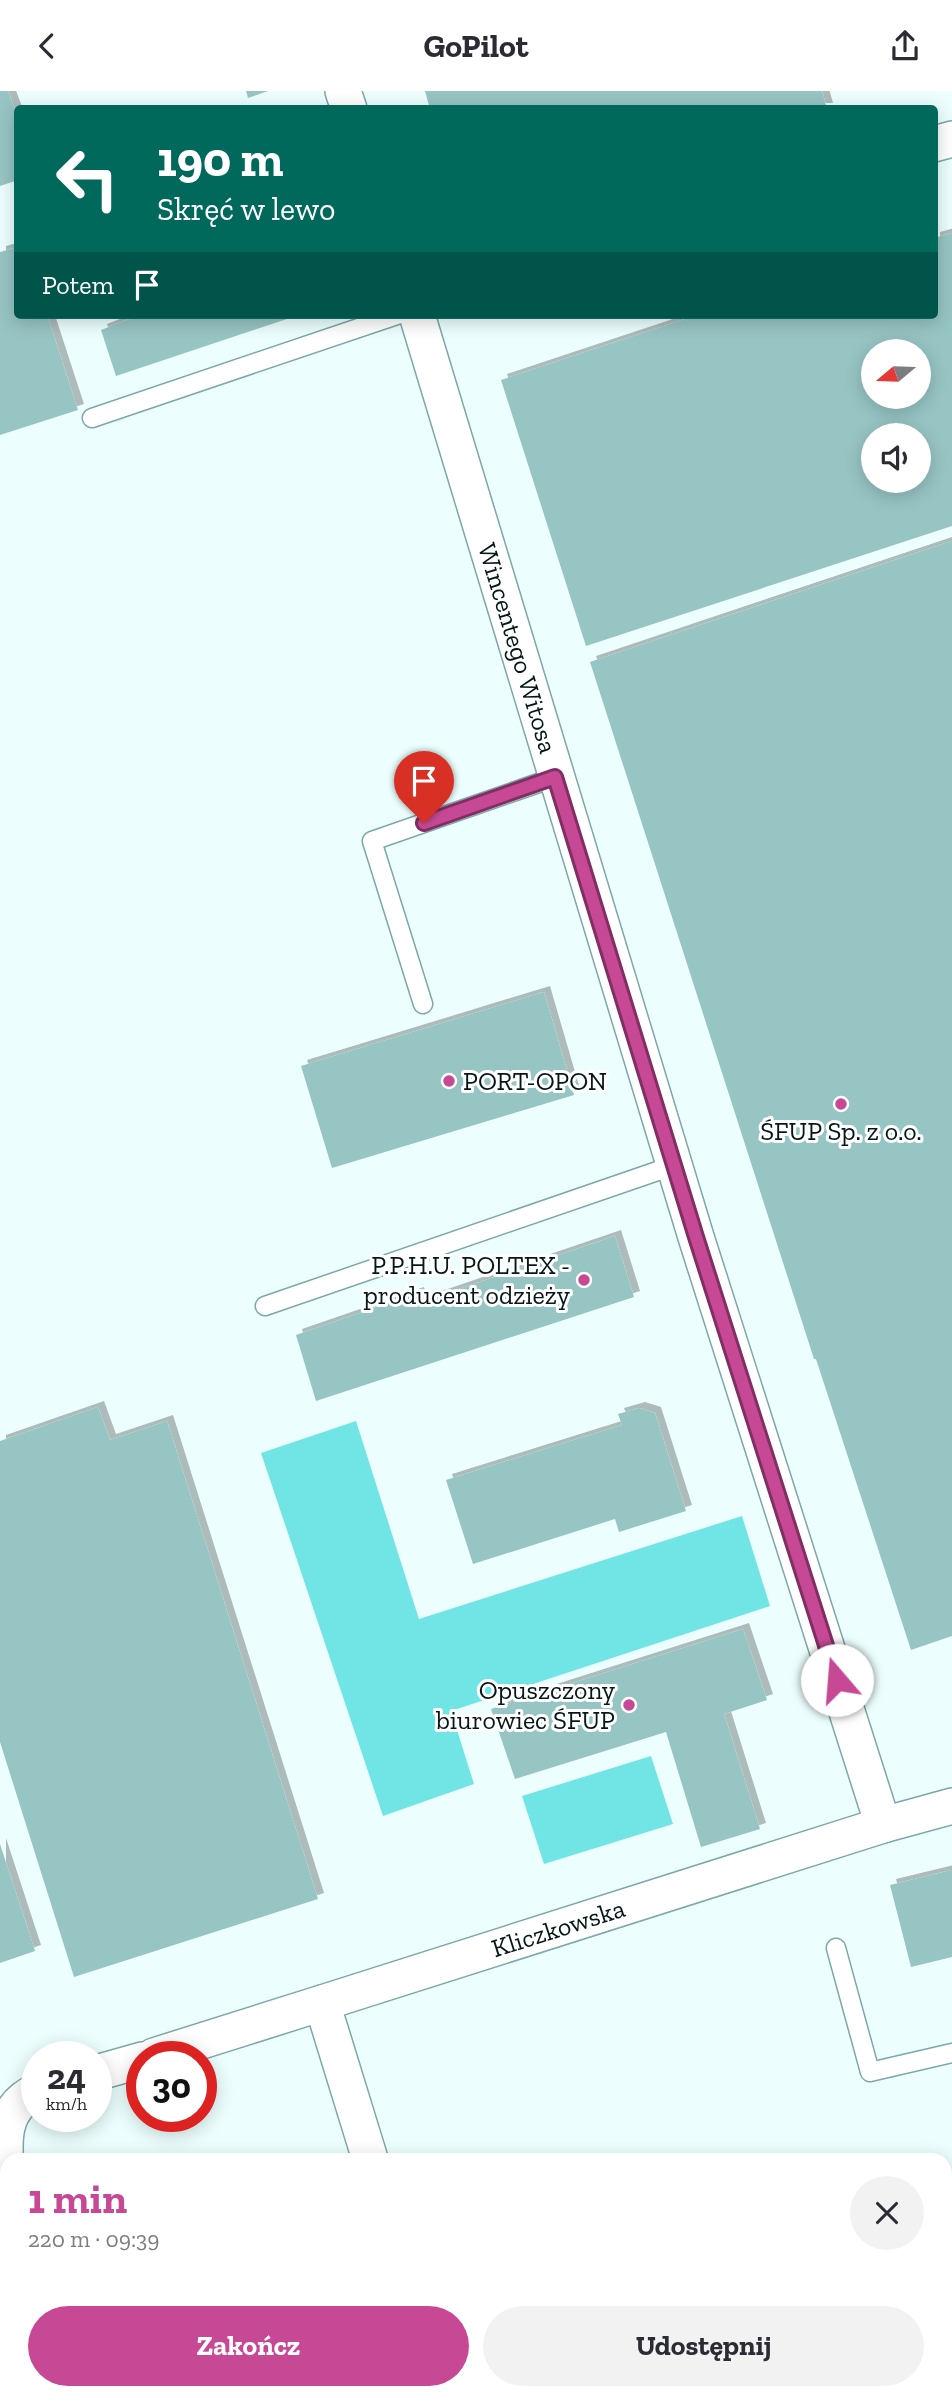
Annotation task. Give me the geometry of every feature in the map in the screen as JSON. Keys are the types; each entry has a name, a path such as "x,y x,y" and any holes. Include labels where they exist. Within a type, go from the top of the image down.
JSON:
{"street":[{"name":"Wincentego Witosa","path":"418,319 555,777 883,1825"},
{"name":"Kliczkowska","path":"202,2041 883,1825 952,1806"},
{"path":"322,2003 368,2153"},
{"path":"4,2153 8,2121 21,2100"}],"lane":[{"path":"92,418 385,319"},
{"path":"423,1005 372,841 555,777"},
{"path":"265,1307 675,1165"},
{"path":"836,1948 870,2072 952,2053"}],"shaded area":[{"path":"356,1421 419,1619 742,1516 770,1606 451,1711 474,1784 383,1816 261,1453"},
{"path":"651,1756 673,1824 544,1864 522,1796"}],"building":[{"path":"0,91 8,91 14,107 14,181 0,186"},
{"path":"246,91 268,91 248,98"},
{"path":"425,91 822,91 826,105 429,105"},
{"path":"952,233 952,526 586,646 501,380 685,319 938,319 938,237"},
{"path":"14,248 14,319 48,319 78,410 0,435 0,252"},
{"path":"130,319 287,319 116,376 101,330"},
{"name":"ŚFUP Sp. z o.o.","path":"952,541 952,1636 911,1650 814,1359 590,662"},
{"path":"544,992 574,1095 332,1168 301,1066"},
{"path":"615,1236 634,1297 316,1401 296,1335 418,1293 421,1302"},
{"path":"98,1407 110,1440 167,1421 318,1899 74,1977 0,1742 0,1441"},
{"path":"639,1408 655,1413 686,1511 619,1532 615,1519 473,1564 446,1480 622,1425 618,1414"},
{"name":"Opuszczony biurowiec ŚFUP","path":"743,1629 767,1700 724,1714 760,1829 701,1847 666,1732 515,1779 491,1709"},
{"path":"0,1844 35,1951 0,1963"},
{"path":"952,1870 952,1957 911,1967 890,1885"}],"place":[{"name":"PORT-OPON","path":"449,1081"},
{"name":"ŚFUP Sp. z o.o.","path":"841,1104"},
{"name":"P.P.H.U. POLTEX - producent odzieży","path":"584,1280"},
{"name":"Opuszczony biurowiec ŚFUP","path":"629,1705"}],"route":[{"path":"424,823 555,777 696,1237 837,1680"}]}
